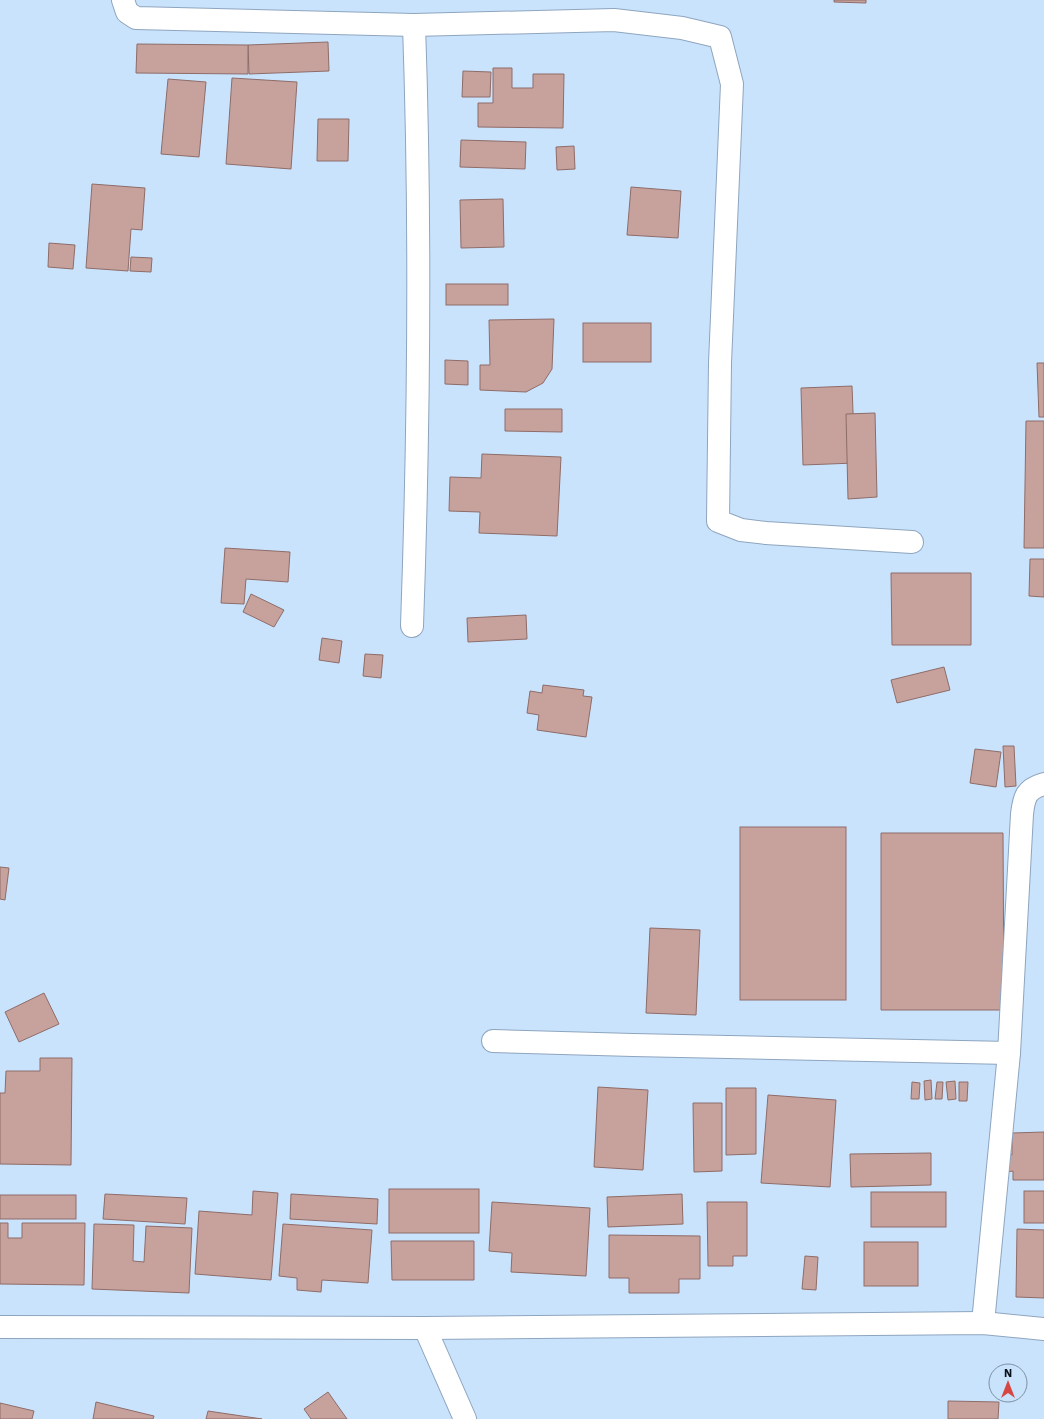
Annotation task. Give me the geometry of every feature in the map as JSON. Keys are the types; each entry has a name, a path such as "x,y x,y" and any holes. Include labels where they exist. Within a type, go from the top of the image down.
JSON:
{"street":[{"path":"122,0 127,12 136,18 414,25 614,20 682,28 720,37 732,84 720,363 718,520 741,530 766,533 912,542"},
{"path":"412,626 416,504 419,242 414,25"},
{"path":"983,1323 1009,1052 1023,800 1033,787 1044,784"},
{"path":"493,1041 1009,1052"},
{"path":"0,1326 425,1328 983,1323 1044,1329"},
{"path":"425,1328 465,1419"}],"building":[{"path":"834,0 866,0 866,3 834,2"},
{"path":"328,42 329,71 249,74 248,45"},
{"path":"137,44 248,45 248,74 136,73"},
{"path":"493,68 512,68 512,88 533,88 533,74 564,74 563,128 478,127 478,103 493,103"},
{"path":"463,71 491,72 490,97 462,97"},
{"path":"232,78 297,82 291,169 226,164"},
{"path":"168,79 206,82 199,157 161,154"},
{"path":"318,119 349,119 348,161 317,161"},
{"path":"461,140 526,142 525,169 460,167"},
{"path":"574,146 575,169 557,170 556,147"},
{"path":"92,184 145,188 142,230 131,229 128,271 86,268"},
{"path":"631,187 681,191 678,238 627,235"},
{"path":"503,199 504,247 461,248 460,200"},
{"path":"49,243 75,245 73,269 48,267"},
{"path":"131,257 152,258 151,272 130,271"},
{"path":"446,284 508,284 508,305 446,305"},
{"path":"554,319 552,369 543,383 526,392 480,390 480,365 490,365 489,320"},
{"path":"583,323 651,323 651,362 583,362"},
{"path":"445,360 468,361 468,385 445,384"},
{"path":"1037,363 1044,363 1044,417 1039,417"},
{"path":"852,386 855,463 803,465 801,388"},
{"path":"505,409 562,409 562,432 505,431"},
{"path":"875,413 877,497 848,499 846,414"},
{"path":"1026,421 1044,421 1044,548 1024,548"},
{"path":"482,454 561,457 557,536 479,533 480,512 449,511 450,477 481,478"},
{"path":"225,548 290,552 288,582 246,579 244,604 221,603"},
{"path":"1030,559 1044,559 1044,597 1029,596"},
{"path":"891,573 971,573 971,645 892,645"},
{"path":"251,594 284,610 274,627 243,612"},
{"path":"526,615 527,639 468,642 467,618"},
{"path":"322,638 342,641 339,663 319,660"},
{"path":"365,654 383,655 381,678 363,676"},
{"path":"944,667 950,690 897,703 891,680"},
{"path":"543,685 584,690 583,696 592,697 586,737 537,730 539,715 527,713 530,691 542,693"},
{"path":"1003,746 1014,746 1016,786 1005,787"},
{"path":"975,749 1001,752 996,787 970,783"},
{"path":"740,827 846,827 846,1000 740,1000"},
{"path":"881,833 1003,833 1004,1010 881,1010"},
{"path":"0,867 9,868 5,900 0,899"},
{"path":"650,928 700,930 696,1015 646,1013"},
{"path":"44,993 59,1024 19,1042 5,1012"},
{"path":"40,1058 72,1058 71,1165 0,1164 0,1093 5,1093 6,1071 40,1071"},
{"path":"931,1080 932,1099 925,1100 924,1081"},
{"path":"955,1081 956,1099 948,1100 946,1082"},
{"path":"912,1082 920,1083 919,1099 911,1099"},
{"path":"937,1082 943,1082 942,1099 935,1099"},
{"path":"959,1082 968,1082 967,1101 959,1101"},
{"path":"598,1087 648,1090 643,1170 594,1167"},
{"path":"726,1088 756,1088 756,1154 726,1155"},
{"path":"768,1095 836,1100 830,1187 761,1183"},
{"path":"693,1103 722,1103 722,1171 694,1172"},
{"path":"1044,1132 1044,1180 1013,1180 1013,1171 1007,1172 1006,1155 1012,1155 1012,1133"},
{"path":"931,1153 931,1185 851,1187 850,1154"},
{"path":"389,1189 479,1189 479,1233 389,1233"},
{"path":"253,1191 278,1193 271,1280 195,1274 199,1211 252,1215"},
{"path":"1024,1191 1044,1191 1044,1223 1024,1223"},
{"path":"871,1192 946,1192 946,1227 871,1227"},
{"path":"105,1194 187,1198 185,1224 103,1219"},
{"path":"291,1194 378,1199 377,1224 290,1219"},
{"path":"682,1194 683,1224 608,1227 607,1197"},
{"path":"0,1195 76,1195 76,1219 0,1219"},
{"path":"492,1202 590,1208 586,1276 511,1272 512,1253 489,1251"},
{"path":"707,1202 747,1202 747,1256 733,1256 733,1266 708,1266"},
{"path":"0,1223 8,1223 8,1238 22,1238 22,1223 85,1223 84,1285 0,1284"},
{"path":"94,1224 134,1225 133,1261 144,1262 146,1226 192,1228 189,1293 92,1289"},
{"path":"283,1224 372,1230 368,1283 322,1280 321,1292 297,1290 297,1278 279,1276"},
{"path":"1017,1229 1044,1230 1044,1298 1016,1297"},
{"path":"609,1235 700,1236 700,1279 679,1279 679,1293 629,1293 629,1278 609,1278"},
{"path":"391,1241 474,1241 474,1280 392,1280"},
{"path":"864,1242 918,1242 918,1286 864,1286"},
{"path":"805,1256 818,1257 816,1290 802,1289"},
{"path":"328,1392 347,1419 311,1419 304,1409"},
{"path":"948,1401 999,1403 998,1419 948,1419"},
{"path":"96,1402 154,1416 153,1419 93,1419"},
{"path":"0,1403 34,1411 32,1419 0,1419"},
{"path":"208,1411 262,1419 206,1419"}]}
